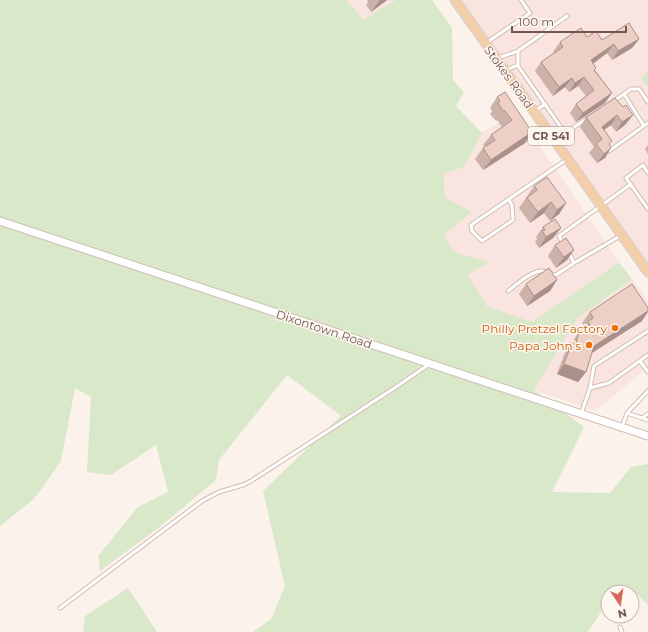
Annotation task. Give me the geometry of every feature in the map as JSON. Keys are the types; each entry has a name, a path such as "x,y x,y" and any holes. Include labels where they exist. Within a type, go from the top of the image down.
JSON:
{"main road":[{"name":"Stokes Road","path":"455,0 648,272"}],"street":[{"name":"Dixontown Road","path":"0,221 648,436"}],"lane":[{"path":"485,43 530,12 521,0"},
{"path":"496,59 518,51 568,16"},
{"path":"518,51 518,66 565,133"},
{"path":"504,71 518,66"},
{"path":"611,103 631,89 639,89 648,102"},
{"path":"624,94 644,126"},
{"path":"534,112 545,104"},
{"path":"554,140 591,116"},
{"path":"609,151 648,123"},
{"path":"509,200 512,205 513,220 482,241 472,231 471,225 567,159"},
{"path":"648,173 643,166 626,178 648,209"},
{"path":"574,263 560,236 631,184"},
{"path":"508,291 531,274 539,271 556,275 622,235"},
{"path":"581,414 590,388 594,366 648,331"},
{"path":"590,388 609,383 648,355"},
{"path":"640,361 648,372"},
{"path":"60,608 202,501 219,492 244,485 251,481 396,387 429,363"},
{"path":"622,427 627,413 648,391"},
{"path":"627,413 648,420"},
{"path":"642,418 648,414"},
{"path":"620,627 622,632"}],"shaded area":[{"path":"347,0 395,0 364,20"},
{"path":"455,0 648,0 648,71 641,78 648,88 648,272"},
{"path":"516,111 619,262 532,322 487,306 468,275 489,262 454,252 444,235 472,212 445,197 444,174 464,167 482,133"},
{"path":"632,279 648,301 648,367 595,411 534,390 577,319"}],"green space":[{"path":"0,0 347,0 364,20 395,0 432,0 452,28 453,80 464,92 456,106 482,133 464,167 444,174 445,197 472,212 444,235 454,252 489,262 468,275 487,306 532,322 619,262 632,279 577,319 534,390 584,427 552,492 610,493 631,467 648,464 648,605 640,597 640,584 600,584 600,613 588,632 253,632 271,619 285,586 263,491 341,416 287,375 219,460 216,480 161,526 100,571 98,556 138,507 168,492 156,445 111,475 87,472 91,397 75,388 61,461 34,499 0,526"},
{"path":"648,71 648,88 641,78"},
{"path":"128,588 157,632 83,632 85,616"}],"building":[{"path":"629,23 639,39 618,51 614,44 591,60 596,68 594,70 612,93 583,113 576,104 594,90 584,77 575,83 572,78 559,87 541,62 563,47 560,42 581,28 587,37 596,31 602,40"},
{"path":"505,92 532,132 491,160 483,148 495,140 491,135 512,120 504,110 503,111 498,103 500,101 497,97"},
{"path":"615,98 623,107 626,105 633,115 622,122 617,115 602,127 612,141 609,144 611,148 604,154 596,144 602,139 586,117"},
{"path":"547,177 566,203 557,210 551,202 538,212 527,198 537,190 534,186"},
{"path":"555,219 561,228 546,237 542,231 545,230 543,227"},
{"path":"566,238 574,250 564,257 555,245"},
{"path":"549,268 557,280 534,296 526,284"},
{"path":"632,284 648,308 648,311 594,346 586,372 564,364 572,342 576,343 579,332 590,325 588,322 593,318 590,312"}],"place":[{"name":"Philly Pretzel Factory","path":"615,328"},
{"name":"Papa John's","path":"589,345"}]}
